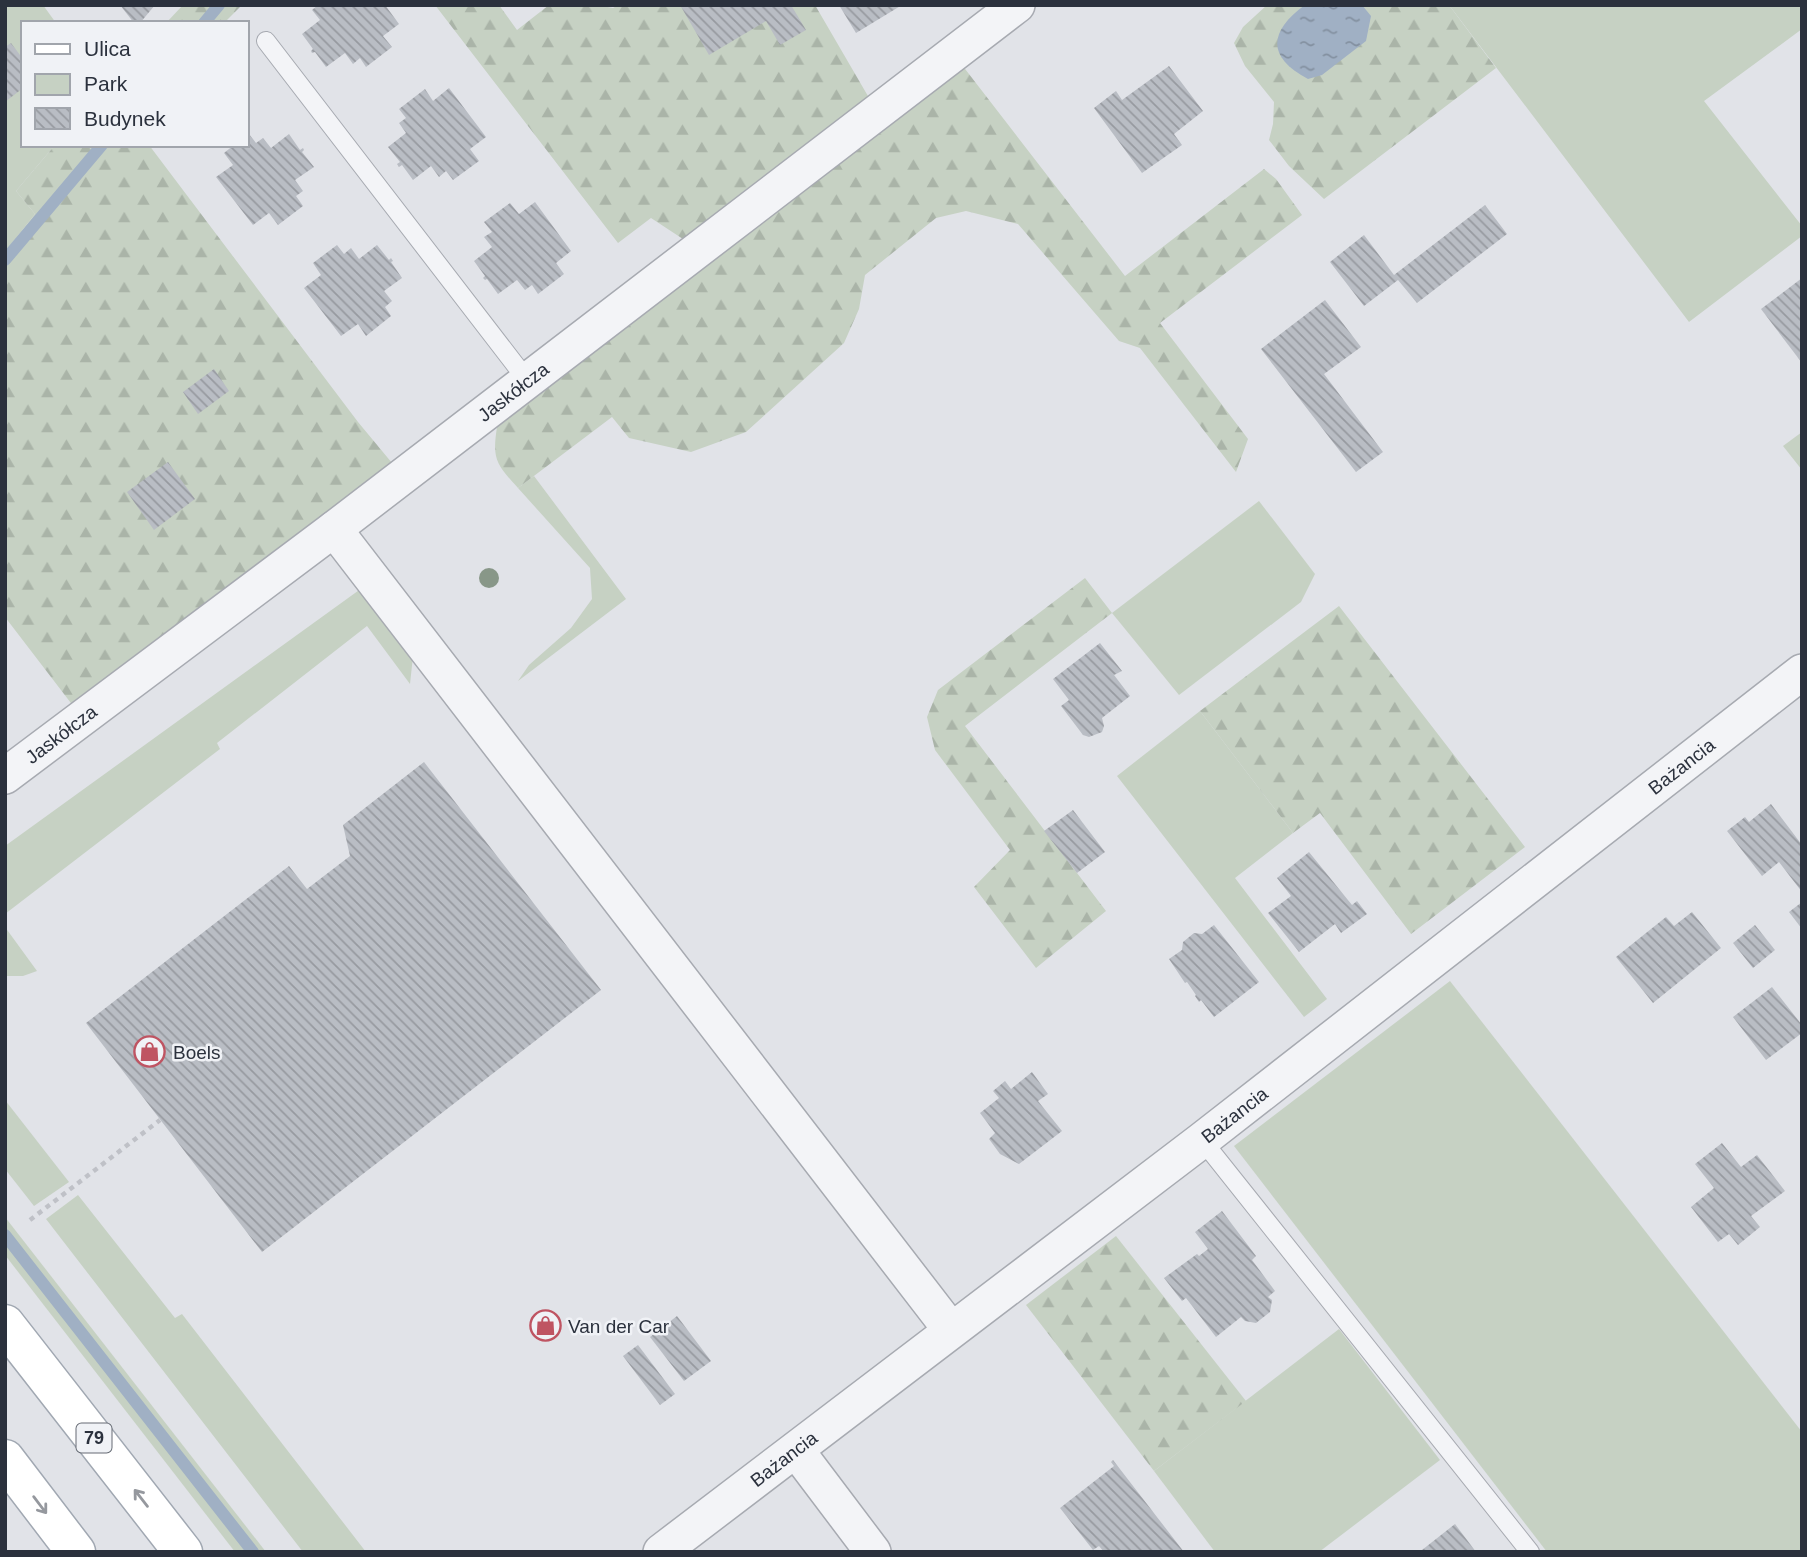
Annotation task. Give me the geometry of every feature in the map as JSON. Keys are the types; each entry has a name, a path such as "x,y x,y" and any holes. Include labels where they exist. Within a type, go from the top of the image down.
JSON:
{"main road":[{"name":"79","path":"5,1325 183,1552"},
{"path":"5,1459 76,1552"}],"street":[{"name":"Jaskółcza","path":"5,776 334,529 1017,5"},
{"path":"334,529 951,1329"},
{"name":"Bażancia","path":"661,1552 1202,1140 1802,672"},
{"path":"796,1450 873,1552"}],"lane":[{"path":"266,41 527,380"},
{"path":"1202,1140 1530,1552"}],"path":[{"path":"30,1220 160,1120"}],"green space":[{"path":"5,5 43,5 55,21 21,21 21,147 53,147 16,191 35,214 5,252"},
{"path":"183,5 242,5 226,21 168,21"},
{"path":"435,5 499,5 517,30 549,5 597,5 613,8 618,5 815,5 872,103 686,241 651,218 618,243"},
{"path":"1267,5 1449,5 1496,68 1324,199 1289,166 1269,140 1274,102 1245,66 1234,43 1243,27"},
{"path":"1449,5 1802,5 1802,29 1704,101 1802,226 1802,236 1689,322"},
{"path":"962,65 1125,276 1264,169 1276,179 1302,215 1160,323 1248,439 1236,472 1140,348 1119,341 1018,224 966,211 936,218 865,275 859,309 844,343 746,432 691,452 629,438 612,417 518,488 497,461 497,427"},
{"path":"53,147 151,147 358,422 397,469 77,711 5,617 5,252 35,214 16,191"},
{"path":"1802,432 1802,470 1783,446"},
{"path":"534,476 626,599 518,681 529,665 571,628 592,599 590,568 518,488"},
{"path":"1259,501 1315,574 1301,602 1179,695 1112,613"},
{"path":"1085,578 1112,613 965,726 1106,911 1036,968 974,887 1010,850 935,750 927,717 938,690"},
{"path":"362,588 413,656 410,684 367,626 217,743 220,749 5,914 5,846"},
{"path":"1339,606 1525,847 1411,934 1320,813 1293,833 1200,711"},
{"path":"1200,711 1293,833 1235,878 1327,999 1304,1017 1117,776"},
{"path":"5,927 37,971 23,976 5,976"},
{"path":"1450,981 1802,1432 1802,1552 1547,1552 1234,1146"},
{"path":"5,1100 69,1182 34,1206 5,1169"},
{"path":"78,1195 175,1318 182,1314 366,1552 303,1552 46,1219"},
{"path":"5,1217 266,1552 235,1552 5,1255"},
{"path":"1116,1236 1246,1401 1154,1471 1026,1305"},
{"path":"1339,1329 1440,1460 1319,1552 1215,1552 1154,1471"}],"water":[{"path":"1305,5 1362,5 1371,16 1366,41 1322,75 1308,79 1285,62 1277,44 1284,24"}],"building":[{"path":"120,5 155,5 142,21 132,21"},
{"path":"318,5 385,5 399,24 383,36 392,47 366,67 360,58 353,64 345,53 326,67 315,52 312,53 313,49 302,34 320,20 312,10"},
{"path":"680,5 791,5 806,30 780,45 766,21 709,55"},
{"path":"839,5 902,5 856,33"},
{"path":"11,43 21,55 21,90 5,102 5,47"},
{"path":"1169,66 1203,111 1174,134 1182,145 1142,173 1094,108 1116,91 1122,100"},
{"path":"449,88 486,137 470,149 479,161 453,180 446,171 439,177 431,166 413,180 402,165 399,167 397,164 400,162 388,147 406,133 399,123 406,118 399,109 425,89 433,101"},
{"path":"249,134 256,143 263,138 271,148 289,134 300,150 303,148 302,152 314,167 295,180 303,191 296,196 303,206 278,225 269,213 253,225 216,177 233,165 224,153 232,147 248,147"},
{"path":"535,202 571,251 556,263 564,274 538,294 532,285 525,290 517,280 498,294 487,279 483,278 485,276 474,261 492,247 484,237 492,232 484,222 510,203 519,214"},
{"path":"1485,205 1507,234 1417,303 1398,280 1364,306 1330,262 1364,235 1394,275"},
{"path":"337,245 344,254 351,248 359,259 377,245 389,260 391,258 402,278 384,291 392,301 385,307 391,316 366,336 358,324 341,336 304,288 321,275 313,263"},
{"path":"1802,278 1802,363 1761,309"},
{"path":"1325,300 1361,347 1324,374 1383,452 1356,472 1261,349"},
{"path":"214,369 229,391 198,414 183,392"},
{"path":"168,462 195,499 154,530 127,492"},
{"path":"1100,643 1122,671 1114,675 1130,696 1102,718 1102,732 1089,737 1083,735 1061,706 1069,700 1053,679"},
{"path":"424,762 601,990 262,1252 86,1023 289,866 307,889 350,856 343,825"},
{"path":"1771,804 1802,845 1802,892 1779,862 1762,876 1727,831 1745,817 1749,822"},
{"path":"1073,810 1105,852 1077,873 1044,831"},
{"path":"1309,852 1352,905 1357,901 1367,914 1341,933 1335,924 1299,952 1268,913 1291,896 1277,878"},
{"path":"1802,902 1802,929 1789,912"},
{"path":"1692,912 1721,948 1653,1003 1616,957 1666,917 1674,926"},
{"path":"1214,925 1259,982 1214,1017 1201,1000 1199,1002 1169,959 1182,950 1183,942 1194,933 1202,934"},
{"path":"1755,925 1775,950 1753,968 1733,943"},
{"path":"1772,987 1802,1025 1802,1033 1766,1060 1733,1017"},
{"path":"1032,1072 1048,1094 1038,1101 1062,1131 1019,1164 1000,1154 989,1139 995,1133 980,1113 999,1098 993,1091 1005,1081 1011,1089"},
{"path":"1722,1143 1741,1167 1757,1155 1785,1191 1751,1216 1760,1227 1738,1245 1729,1234 1718,1242 1691,1207 1714,1188 1695,1164"},
{"path":"1222,1211 1256,1256 1252,1260 1275,1291 1268,1297 1272,1300 1270,1312 1256,1323 1245,1321 1241,1317 1216,1337 1186,1298 1182,1301 1164,1278 1208,1249 1195,1232"},
{"path":"677,1316 711,1361 684,1381 650,1337"},
{"path":"638,1345 675,1394 660,1405 623,1356"},
{"path":"1113,1460 1184,1552 1104,1552 1099,1546 1093,1550 1060,1508 1114,1466 1111,1462"},
{"path":"1455,1524 1476,1552 1422,1550"}],"waterway":[{"path":"206,21 219,5"},
{"path":"5,260 100,147"},
{"path":"5,1235 253,1552"}],"place":[{"name":"Boels","path":"150,1052"},
{"name":"Van der Car","path":"545,1326"}]}
